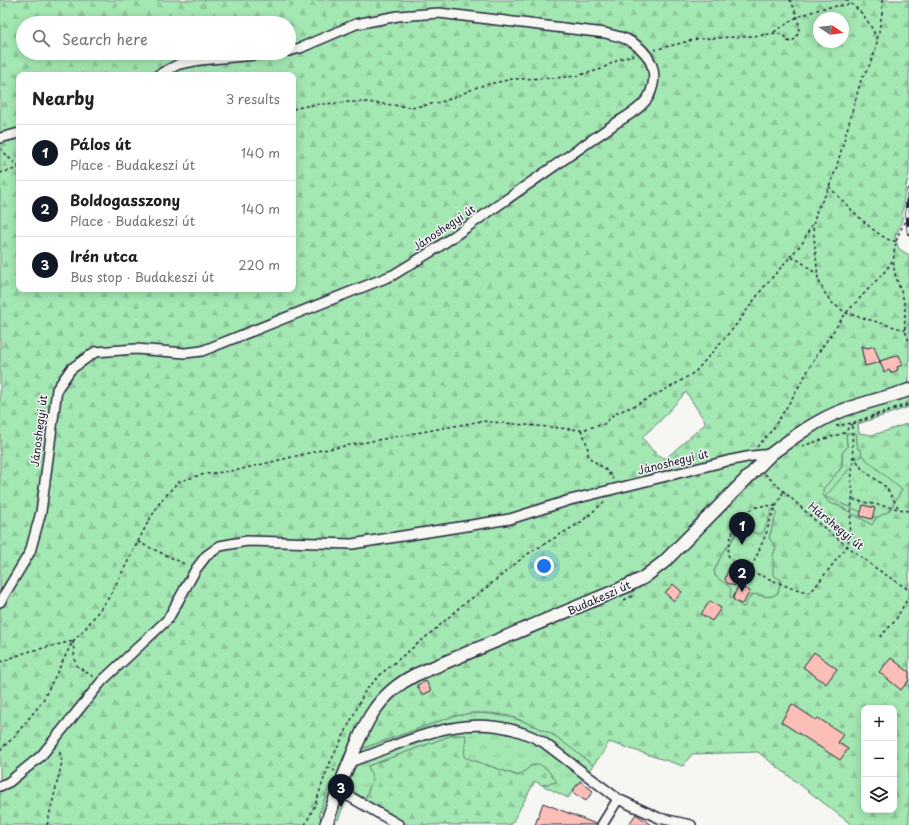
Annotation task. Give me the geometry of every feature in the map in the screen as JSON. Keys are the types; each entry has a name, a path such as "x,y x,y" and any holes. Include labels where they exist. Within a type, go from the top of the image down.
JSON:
{"main road":[{"name":"Budakeszi út","path":"326,825 338,790 369,716 380,701 396,687 415,675 643,578 672,554 771,454 790,439 826,418 844,410 909,390"}],"street":[{"name":"Jánoshegyi út","path":"0,602 30,552 41,512 57,389 71,369 95,352 136,349 186,353 202,351 393,274 434,250 636,110 648,97 654,79 653,65 638,46 624,38 605,33 439,13 398,16 356,24 296,49"},
{"path":"164,72 179,64 200,60"},
{"path":"0,138 16,134"},
{"name":"Jánoshegyi út","path":"0,786 9,782 41,756 102,681 168,619 196,569 206,556 220,546 247,541 352,544 510,519 570,500 618,488 727,461 771,454"},
{"path":"752,456 758,467"},
{"path":"350,762 412,739 461,726 481,724 504,726 530,735 543,742 618,799 659,818 691,825"},
{"path":"338,790 399,825"},
{"path":"602,825 618,799"}],"path":[{"path":"296,108 317,104 349,102 366,102 410,107 422,106 445,101 480,86 512,79 576,76 599,70 629,56 697,39 780,33 789,42 796,38 798,30 797,17 790,0"},
{"path":"846,0 868,20 877,42"},
{"path":"0,750 14,737 42,702 73,641 85,629 110,596 137,542 160,502 178,482 200,475 238,470 331,448 482,421 581,430 604,424 614,414 636,405 695,372 736,325 764,288 803,242 829,187 846,136 860,84 869,66 877,42 882,13 882,0"},
{"path":"772,33 797,17 823,8 852,4"},
{"path":"0,147 16,164"},
{"path":"0,173 16,168"},
{"path":"829,187 862,219 886,239 896,241"},
{"path":"909,217 903,223 896,241 894,258 894,270 904,301 906,314 905,330 909,342"},
{"path":"813,222 816,273 818,282 825,294 835,306 846,313 905,330"},
{"path":"790,257 800,261 816,273"},
{"path":"752,456 758,444 773,429 818,353 846,313 887,269 894,258"},
{"path":"776,506 757,507 738,520 729,544 728,555 736,565 791,588 811,592 848,546 853,490 851,483 853,455 852,424 909,405"},
{"path":"581,430 589,452 588,456 605,468 618,488"},
{"path":"853,455 862,469 886,487 898,509"},
{"name":"Hárshegyi út","path":"758,467 783,492 818,523 874,567 909,590"},
{"path":"747,578 783,492"},
{"path":"852,500 909,511"},
{"path":"305,825 315,806 328,767 365,691 382,673 438,627 462,605 486,588 526,555 581,522 605,501"},
{"path":"137,542 196,569"},
{"path":"880,637 895,621 909,596"},
{"path":"0,662 27,652 73,641"},
{"path":"73,641 74,662 78,667 102,681"},
{"path":"48,825 62,762 57,735"}],"green space":[{"path":"0,0 909,0 909,173 904,196 902,220 895,238 899,249 909,255 909,407 858,424 859,433 872,435 909,423 909,825 852,825 758,752 692,754 683,766 609,742 593,765 554,735 510,716 491,713 471,713 451,717 344,755 336,777 330,784 319,814 322,821 321,825 0,825","holes":["686,392 706,423 665,459 652,450 642,437 659,422","846,433 856,433 858,449 861,450 862,456 901,490 889,511 876,518 872,525 839,506 829,503 823,495 823,489 842,467 842,453 847,447","772,509 777,511 769,538 776,547 773,556 773,575 781,580 778,593 768,597 751,595 744,607 742,607 730,597 731,588 715,576 714,571 723,552 732,541 739,527 746,528 754,533 760,534 764,531"]},
{"path":"846,433 856,433 858,449 861,450 881,510 872,525 839,506 829,503 822,495 823,489 842,467 842,453 847,447"},
{"path":"861,455 902,490 889,511 876,518 825,497"},
{"path":"772,509 777,511 769,538 776,547 773,556 781,580 778,593 773,596 763,596 757,594 744,607 742,607 732,600 721,581 715,576 714,571 723,552 732,541 739,527 748,528 754,533 768,518"},
{"path":"471,713 493,714 514,718 534,725 558,738 593,765 568,798 542,785 556,782 531,766 519,776 463,757 453,735 368,766 373,779 365,799 350,789 338,820 320,811 330,784 336,777 344,755 451,717"},
{"path":"453,735 466,735 464,757 518,776 531,766 539,764 547,769 557,782 542,785 535,781 511,825 409,825 365,799 373,779 368,766"}],"building":[{"path":"861,346 868,348 874,346 880,362 865,366"},
{"path":"899,355 903,365 897,367 898,370 891,373 890,370 884,372 880,361"},
{"path":"863,505 875,508 872,519 860,516"},
{"path":"730,565 741,570 735,586 727,583 725,579"},
{"path":"673,584 682,592 674,601 665,593"},
{"path":"738,586 750,591 744,602 741,604 733,598"},
{"path":"710,601 721,608 712,621 701,614"},
{"path":"814,652 837,669 826,684 803,667"},
{"path":"891,658 909,672 909,680 901,690 879,672"},
{"path":"426,681 431,691 422,695 417,685"},
{"path":"792,704 816,720 818,718 843,734 838,743 848,749 840,760 781,722"},
{"path":"580,781 593,791 586,801 572,792"},
{"path":"543,803 596,824 596,825 535,825"},
{"path":"636,814 651,825 628,825"}],"railway":[{"path":"909,190 907,207 909,233"}],"place":[{"name":"Pálos út","path":"742,545"},
{"name":"Boldogasszony","path":"742,592"},
{"name":"Irén utca","path":"341,807"}]}
